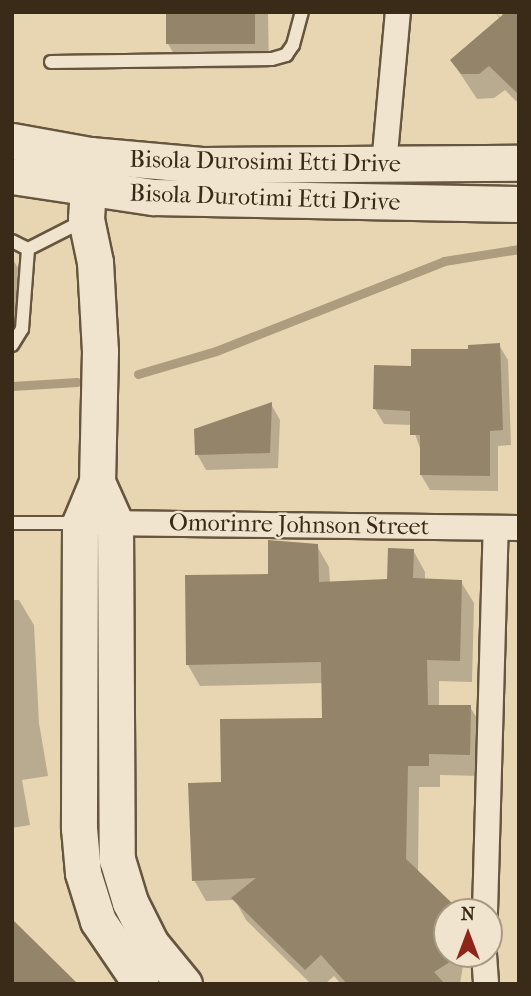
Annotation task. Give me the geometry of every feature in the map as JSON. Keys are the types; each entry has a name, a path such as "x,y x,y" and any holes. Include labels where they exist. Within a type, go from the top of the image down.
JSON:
{"street":[{"path":"384,165 398,12"},
{"name":"Bisola Durosimi Etti Drive","path":"12,141 87,187 202,165 519,163"},
{"name":"Bisola Durotimi Etti Drive","path":"12,176 153,197 519,204"},
{"path":"87,187 100,311 97,482 80,523 83,873 98,921 141,984"},
{"path":"97,482 115,523 117,859 130,902 151,944 184,984"},
{"name":"Omorinre Johnson Street","path":"80,523 507,528"},
{"path":"486,898 507,528"}],"lane":[{"path":"51,62 272,59 286,55 293,46 302,12"},
{"path":"12,345 22,329 28,249 87,187"},
{"path":"12,241 28,249"},
{"path":"12,523 80,523"}],"building":[{"path":"166,12 255,12 255,44 166,44"},
{"path":"506,12 519,12 519,95 489,66 479,74 461,74 450,60"},
{"path":"500,343 503,430 490,431 490,476 420,475 420,435 410,435 410,411 373,409 374,365 411,366 411,349 468,349 468,345"},
{"path":"272,402 270,453 195,455 194,429"},
{"path":"268,540 318,544 319,582 387,579 388,548 414,549 413,578 462,580 460,661 427,660 428,705 471,705 470,755 429,754 429,766 408,766 406,859 447,898 433,898 433,968 440,968 434,972 445,984 347,984 321,955 305,970 231,898 256,878 192,881 188,783 221,782 220,719 322,718 321,662 186,665 185,575 268,574"},
{"path":"12,919 78,984 12,984"}],"waterway":[{"path":"138,374 216,351 444,261 519,249"},
{"path":"12,386 77,382"}]}
